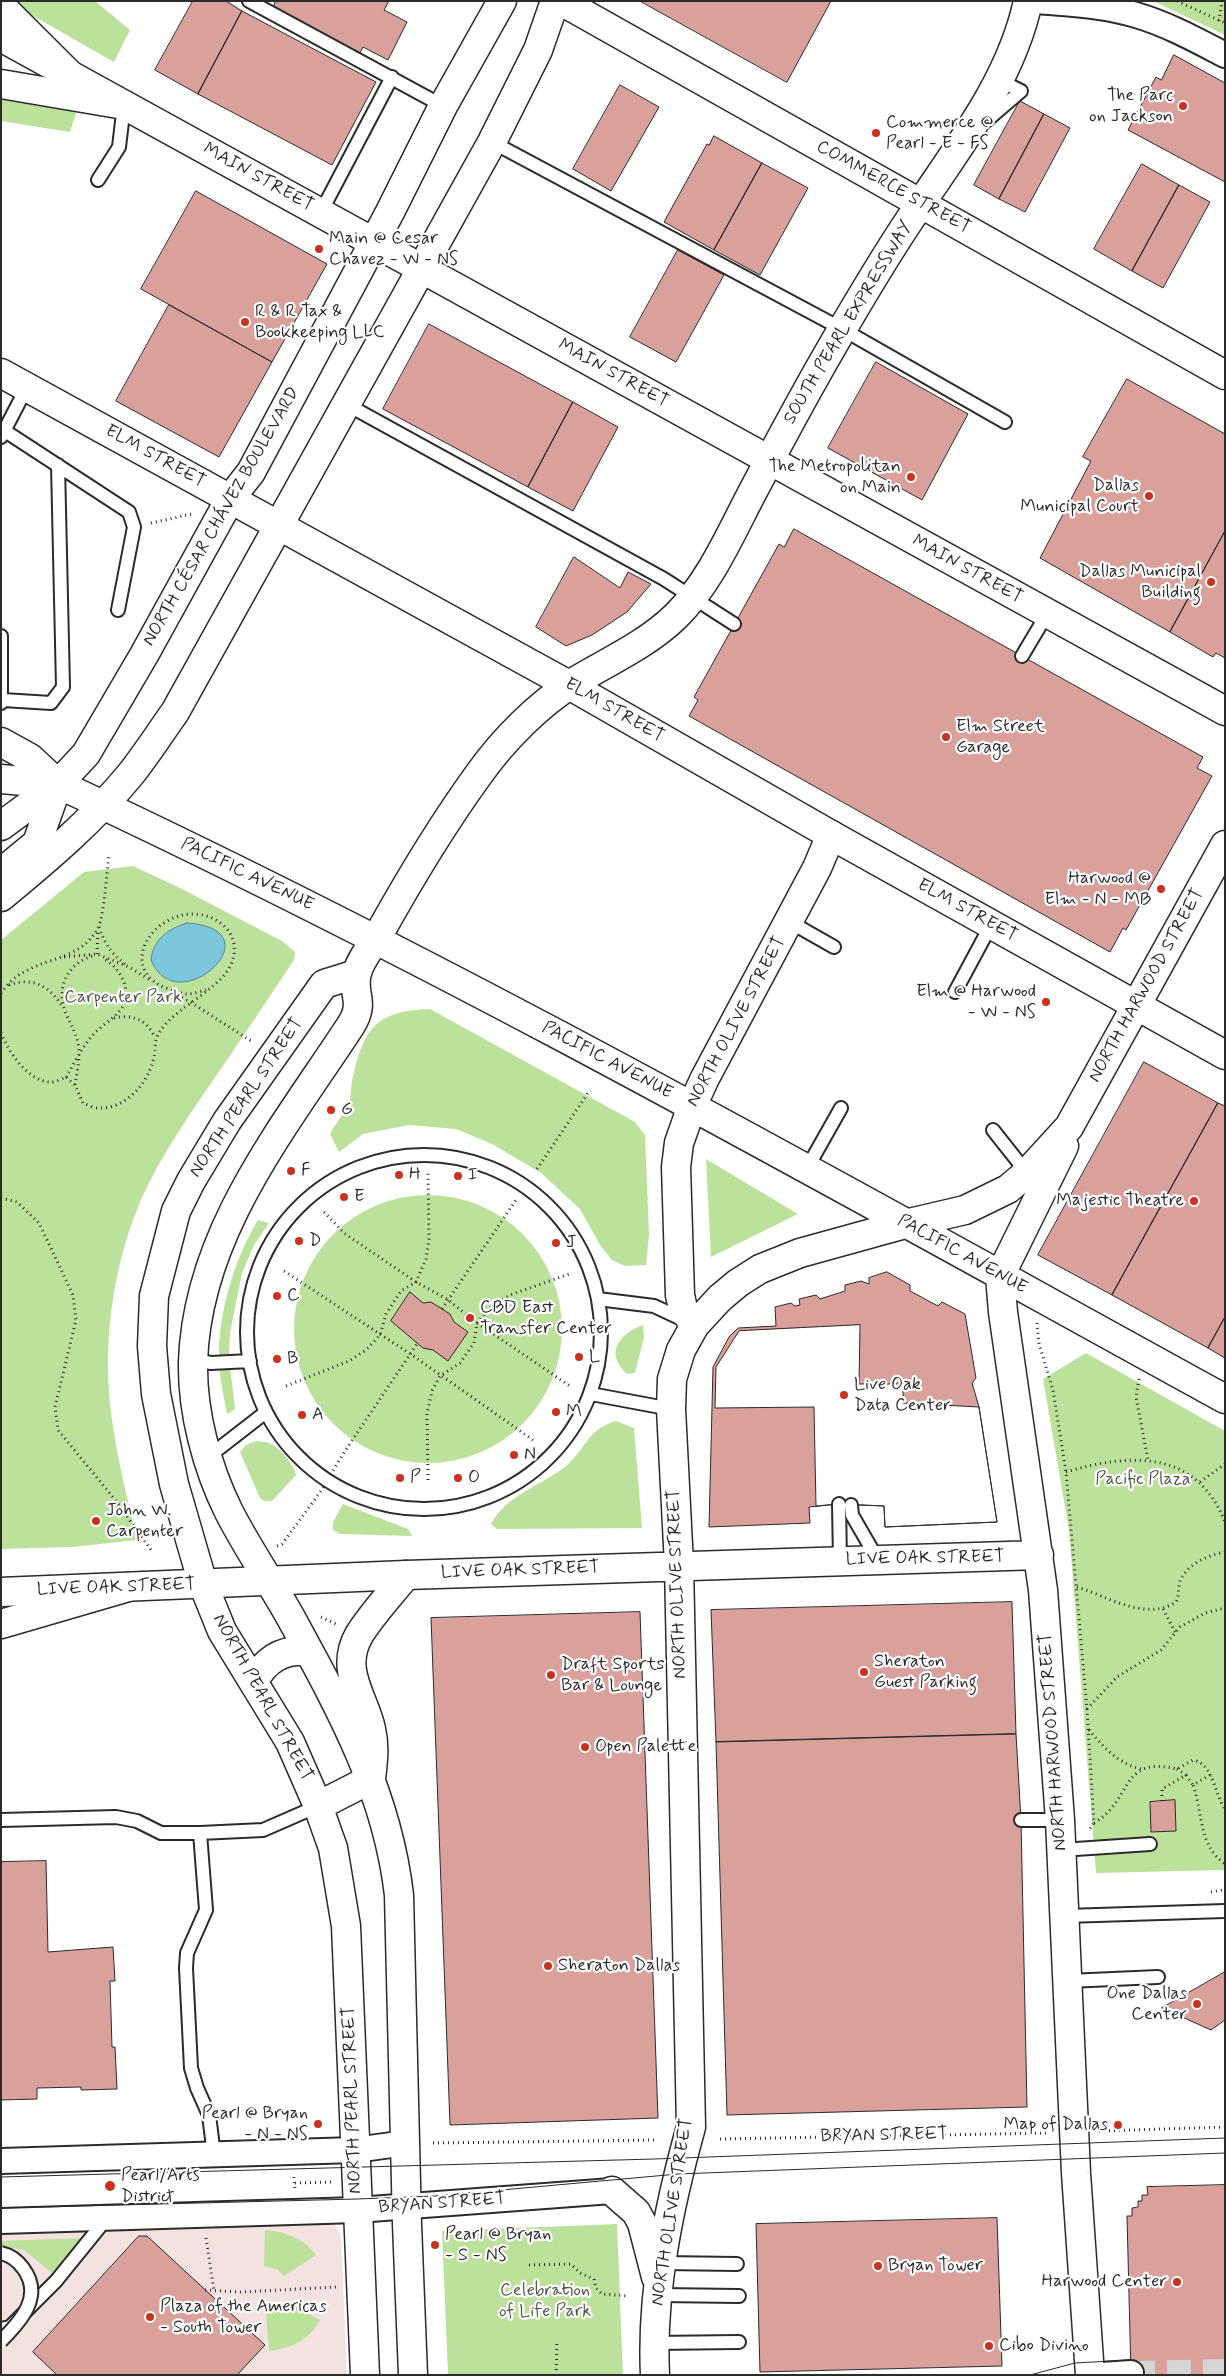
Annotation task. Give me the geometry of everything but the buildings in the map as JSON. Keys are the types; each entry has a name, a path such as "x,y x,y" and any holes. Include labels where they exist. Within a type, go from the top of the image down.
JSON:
{"main road":[{"name":"NORTH CÉSAR CHÁVEZ BOULEVARD","path":"58,784 86,754 144,655 230,499 251,472 443,106 502,1"},
{"path":"1,897 64,845 103,805 130,776 175,712 492,142 538,50 555,1"},
{"name":"COMMERCE STREET","path":"561,1 1225,375"},
{"name":"SOUTH PEARL EXPRESSWAY","path":"376,938 481,771 532,715 570,685 637,647 675,616 692,597 723,549 842,329 961,144 999,80 1015,50 1022,31 1028,1"},
{"path":"1,6 70,75"},
{"name":"MAIN STREET","path":"1,37 1225,711"},
{"path":"1,84 124,105"},
{"name":"ELM STREET","path":"1,372 570,685 831,836 1225,1055"},
{"name":"PACIFIC AVENUE","path":"1,742 30,758 58,784 376,938 692,1106 1225,1399"},
{"name":"PACIFIC AVENUE","path":"1,779 58,784"},
{"path":"1,826 58,784"},
{"path":"1,872 37,843 58,784"},
{"name":"NORTH OLIVE STREET","path":"655,2375 653,2343 660,2282 674,2187 690,2127 679,1565 671,1409 672,1379 681,1350 695,1325 683,1309 680,1295 676,1167 679,1143 692,1106 709,1070 818,868 831,836"},
{"name":"NORTH HARWOOD STREET","path":"695,1325 738,1283 760,1269 800,1253 905,1224 965,1210 1008,1189 1027,1173 1069,1127 1225,845"},
{"path":"376,938 356,974 360,1012 246,1188 219,1241 209,1268 199,1310 193,1360 194,1387 200,1424 218,1488 231,1516 343,1715 371,1779 395,1855 399,1895 406,2207 413,2375"},
{"name":"NORTH PEARL STREET","path":"356,974 324,984 228,1122 191,1181 176,1211 154,1296 152,1346 156,1394 174,1484 203,1584 222,1631 290,1742 318,1806 333,1848 346,1926 364,2375"},
{"name":"NORTH HARWOOD STREET","path":"1069,1127 1065,1144 1000,1276 1003,1312 1039,1555 1060,1820 1074,1849 1065,1916 1076,2173 1090,2375"},
{"name":"LIVE OAK STREET","path":"1,1592 679,1565 1039,1555"},
{"path":"371,1779 374,1744 371,1727 351,1676 351,1664 359,1636 406,1575"},
{"path":"1,1624 128,1587"},
{"path":"254,1681 259,1670 277,1655 298,1650 308,1651"},
{"path":"318,1806 371,1779"},
{"path":"612,2191 630,2204 642,2223 660,2282"}],"street":[{"path":"1037,1 1096,6 1135,14 1164,25 1225,54"},
{"path":"1,2161 355,2150 406,2143"},
{"name":"BRYAN STREET","path":"1,2221 357,2210 612,2191"},
{"path":"1102,2375 1131,2373"}],"lane":[{"path":"248,1 443,106"},
{"path":"320,212 392,77"},
{"path":"98,180 119,147 124,105"},
{"path":"492,142 842,329 1005,422"},
{"path":"27,386 3,434 58,465 129,512 134,527 118,610"},
{"path":"346,404 664,579 734,624"},
{"path":"1,636 2,702 51,703 62,687 58,465"},
{"path":"1022,656 1047,614"},
{"path":"790,922 834,946"},
{"path":"955,992 991,924"},
{"path":"806,1170 841,1108"},
{"path":"993,1130 1027,1173"},
{"path":"416,1156 454,1158 491,1169 525,1187 551,1209 572,1236 588,1266 598,1298 601,1331 599,1363 591,1394 575,1426 554,1454 527,1477 488,1497 463,1505 428,1510 392,1506 358,1496 327,1480 303,1460 287,1443 266,1412 256,1387 250,1361 247,1324 253,1288 266,1253 285,1222 311,1196 343,1175 379,1161 416,1156"},
{"path":"598,1298 654,1306 695,1325"},
{"path":"193,1360 211,1363 250,1361"},
{"path":"591,1394 671,1409"},
{"path":"208,1457 266,1412"},
{"path":"840,1561 845,1504 879,1560"},
{"path":"1,1820 116,1816 137,1821 161,1833 200,1833 263,1830 318,1806"},
{"path":"1021,1820 1060,1820"},
{"path":"200,1833 206,1910 189,1947 186,1968 191,2068 197,2088 209,2115 214,2154"},
{"path":"1074,1849 1150,1844"},
{"path":"1065,1916 1225,1911"},
{"path":"1068,1981 1158,1977"},
{"path":"1,2329 10,2327 56,2281 108,2218"},
{"path":"1,2253 19,2262 28,2274 32,2289 30,2304 20,2322 1,2341"},
{"path":"660,2282 737,2264"},
{"path":"660,2282 739,2296"},
{"path":"653,2343 739,2342"}],"path":[{"path":"1177,1 1225,24"},
{"path":"1220,21 1222,1"},
{"path":"134,527 192,514"},
{"path":"97,954 98,927 110,855"},
{"path":"155,1037 172,1016 192,1002 206,990 225,973 232,962 234,951 229,932 214,918 205,915 180,916 165,922 152,933 142,946 141,960 145,972 160,986 188,994 206,990"},
{"path":"64,957 87,943 98,927"},
{"path":"98,927 109,949 129,967"},
{"path":"65,1011 61,993 64,979 76,964 97,954"},
{"path":"1,1033 7,1049 30,1075 50,1082 66,1077 87,1041 122,1008 128,994 122,978 112,964 97,954"},
{"path":"1,993 22,972 41,964 64,957 97,954 129,967 160,986 192,1002 251,1041"},
{"path":"1,998 7,986 20,981 35,982 48,988 58,998 74,1026 79,1045 75,1085"},
{"path":"66,1077 75,1085 83,1102 99,1109 120,1104 133,1095 146,1076 153,1060 155,1037 151,1029 141,1020 127,1015 113,1018"},
{"path":"537,1169 590,1090"},
{"path":"286,1386 349,1361 366,1350 380,1335 386,1314 401,1291 416,1282 426,1259 429,1239 428,1173"},
{"path":"1,1198 17,1202 39,1223 73,1295 76,1320 55,1407 58,1430 116,1501 151,1550"},
{"path":"442,1309 516,1200"},
{"path":"324,1212 344,1233 416,1282 447,1299 477,1323 570,1386"},
{"path":"284,1271 412,1355 533,1440"},
{"path":"428,1480 427,1414 432,1391 440,1376 460,1363 474,1343 477,1323 492,1306 510,1295 572,1273"},
{"path":"1037,1323 1042,1353 1053,1390 1066,1472 1089,1729 1094,1823"},
{"path":"282,1544 418,1344"},
{"path":"1140,1374 1136,1397 1148,1460"},
{"path":"1066,1472 1118,1460 1148,1460 1181,1470 1200,1482 1215,1502 1225,1522"},
{"path":"1200,1482 1225,1464"},
{"path":"1077,1588 1124,1605 1163,1609 1176,1602 1180,1580 1187,1570 1207,1557 1225,1552"},
{"path":"1087,1709 1117,1677 1161,1650 1175,1632 1205,1613 1225,1608"},
{"path":"1163,1609 1175,1632"},
{"path":"320,1617 338,1625"},
{"path":"1089,1729 1098,1741 1132,1767 1142,1769 1161,1766 1177,1769 1186,1775 1193,1785 1198,1799 1199,1817 1210,1847 1225,1864"},
{"path":"1177,1769 1193,1760 1198,1761 1210,1774 1225,1809"},
{"path":"1074,1849 1094,1823 1109,1813 1133,1776 1142,1769"},
{"path":"1193,1785 1210,1774"},
{"path":"1162,1801 1162,1789 1186,1775"},
{"path":"1096,2132 1225,2127"},
{"name":"BRYAN STREET","path":"720,2139 1048,2134"},
{"path":"433,2143 657,2140"},
{"path":"285,2177 295,2177 295,2190 286,2190"},
{"path":"295,2183 334,2182"},
{"path":"206,2238 214,2291"},
{"path":"529,2265 571,2264 580,2273 594,2280 596,2288 602,2294 629,2296"},
{"path":"205,2290 257,2292 340,2287"},
{"path":"556,2375 557,2340"}],"shaded area":[{"path":"333,2222 341,2235 347,2375 1,2375 1,2227"}],"green space":[{"path":"7,1 95,1 130,30 114,62"},
{"path":"1153,1 1225,1 1225,35"},
{"path":"1,71 76,113 70,132 1,121"},
{"name":"Carpenter Park","path":"133,866 282,941 295,952 294,960 163,1157 148,1185 130,1227 123,1250 110,1319 109,1387 122,1475 137,1540 73,1547 1,1549 1,940 84,872"},
{"path":"430,1009 635,1122 645,1135 649,1235 646,1265 625,1266 612,1260 600,1245 580,1209 541,1173 492,1144 456,1129 409,1125 363,1134 339,1152 330,1134 350,1100 352,1081 367,1035 384,1019 396,1014 411,1010"},
{"path":"706,1159 798,1214 711,1257"},
{"path":"428,1195 467,1201 491,1211 513,1226 531,1244 546,1266 556,1290 562,1329 556,1368 546,1392 531,1414 513,1432 491,1447 467,1457 428,1463 389,1457 365,1447 343,1432 325,1414 310,1392 300,1368 294,1329 300,1290 310,1266 325,1244 343,1226 365,1211 389,1201"},
{"path":"258,1220 269,1223 254,1245 242,1273 230,1333 229,1357 235,1409 227,1414 219,1365 222,1316 236,1266"},
{"path":"643,1325 644,1337 635,1373 627,1374 616,1359 617,1345 627,1334"},
{"name":"Pacific Plaza","path":"1086,1353 1225,1431 1225,1870 1096,1873 1069,1530 1043,1379"},
{"path":"616,1421 634,1428 642,1528 497,1529 491,1524 497,1514 515,1498 566,1466 598,1429"},
{"path":"256,1441 267,1442 277,1448 286,1456 295,1471 296,1475 272,1501 264,1501 260,1498 240,1452 246,1445"},
{"path":"343,1504 408,1529 412,1536 340,1534 333,1530 333,1522"},
{"name":"Celebration of Life Park","path":"617,2224 623,2375 448,2375 442,2231"},
{"path":"265,2230 280,2232 294,2237 306,2244 316,2255 284,2276 278,2270 264,2266"},
{"path":"81,2238 52,2273 24,2250 1,2246 1,2241"},
{"path":"285,2301 320,2320 311,2333 299,2342 285,2348 269,2351 266,2314 280,2308"}],"water":[{"path":"187,923 213,929 224,940 223,954 214,968 198,978 181,982 164,977 151,960 158,941 174,928"}],"tunnel":[{"path":"1131,2373 1225,2371"}],"tram line":[{"path":"1,2177 654,2159 1225,2138"},
{"path":"1,2208 435,2196 678,2174 1225,2153"},
{"path":"1030,2375 1075,2363 1130,2360"}],"place":[{"name":"The Parc on Jackson","path":"1183,106"},
{"name":"Commerce @ Pearl - E - FS","path":"876,133"},
{"name":"Main @ Cesar Chavez - W - NS","path":"319,249"},
{"name":"R & R Tax & Bookkeeping LLC","path":"245,322"},
{"name":"The Metropolitan on Main","path":"911,477"},
{"name":"Dallas Municipal Court","path":"1149,496"},
{"name":"Dallas Municipal Building","path":"1211,582"},
{"name":"Elm Street Garage","path":"946,737"},
{"name":"Harwood @ Elm - N - MB","path":"1161,889"},
{"name":"Elm @ Harwood - W - NS","path":"1046,1002"},
{"name":"G","path":"331,1110"},
{"name":"F","path":"291,1171"},
{"name":"H","path":"399,1175"},
{"name":"I","path":"458,1176"},
{"name":"E","path":"344,1197"},
{"name":"Majestic Theatre","path":"1194,1201"},
{"name":"D","path":"299,1241"},
{"name":"J","path":"556,1243"},
{"name":"C","path":"277,1296"},
{"name":"CBD East Transfer Center","path":"470,1318"},
{"name":"L","path":"579,1357"},
{"name":"B","path":"277,1359"},
{"name":"Live Oak Data Center","path":"844,1395"},
{"name":"M","path":"556,1412"},
{"name":"A","path":"302,1415"},
{"name":"N","path":"514,1455"},
{"name":"P","path":"400,1478"},
{"name":"O","path":"458,1478"},
{"name":"John W. Carpenter","path":"96,1521"},
{"name":"Sheraton Guest Parking","path":"864,1672"},
{"name":"Draft Sports Bar & Lounge","path":"551,1675"},
{"name":"Open Palette","path":"585,1747"},
{"name":"Sheraton Dallas","path":"548,1966"},
{"name":"One Dallas Center","path":"1197,2004"},
{"name":"Pearl @ Bryan - N - NS","path":"318,2124"},
{"name":"Map of Dallas","path":"1118,2125"},
{"name":"Pearl/Arts District","path":"110,2186"},
{"name":"Pearl @ Bryan - S - NS","path":"435,2245"},
{"name":"Bryan Tower","path":"878,2266"},
{"name":"Harwood Center","path":"1177,2282"},
{"name":"Plaza of the Americas - South Tower","path":"150,2317"},
{"name":"Cibo Divino","path":"989,2346"}]}
